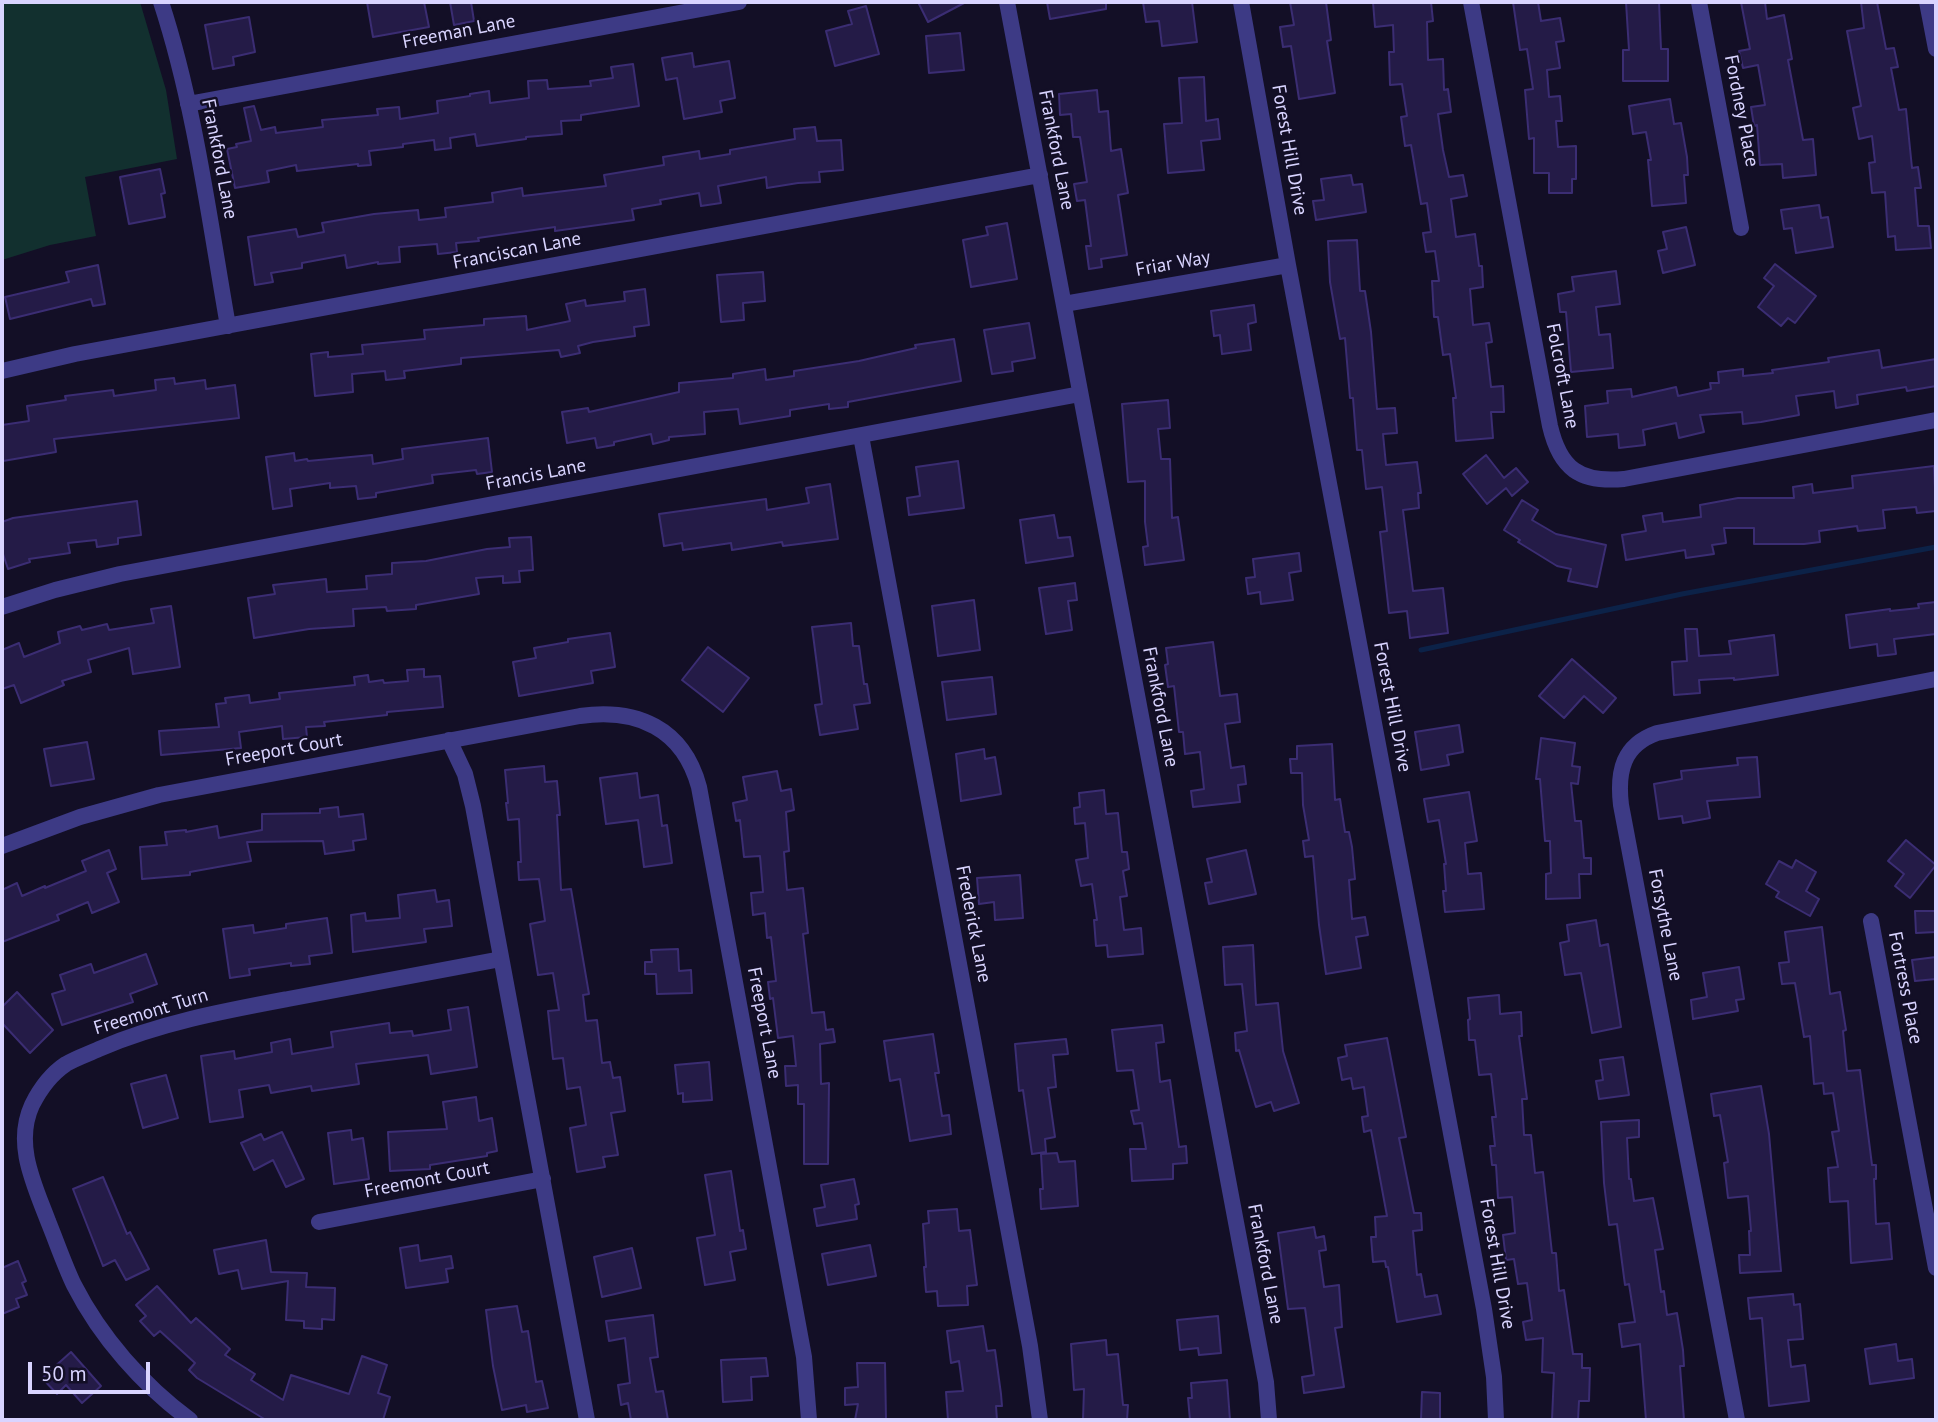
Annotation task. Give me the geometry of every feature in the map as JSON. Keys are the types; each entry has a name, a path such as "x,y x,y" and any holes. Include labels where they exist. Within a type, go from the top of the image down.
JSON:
{"street":[{"name":"Frankford Lane","path":"161,2 188,104 229,326"},
{"name":"Freeman Lane","path":"188,104 739,2"},
{"name":"Frankford Lane","path":"1007,2 1266,1382 1269,1420"},
{"name":"Forest Hill Drive","path":"1241,2 1482,1295 1492,1356 1496,1420"},
{"name":"Folcroft Lane","path":"1471,2 1550,426 1556,448 1567,465 1591,478 1624,479 1936,420"},
{"name":"Fordney Place","path":"1699,2 1741,228"},
{"path":"1927,2 1936,49"},
{"name":"Franciscan Lane","path":"2,371 75,354 1040,175"},
{"name":"Friar Way","path":"1065,304 1288,265"},
{"name":"Francis Lane","path":"2,607 55,590 144,570 1080,394"},
{"name":"Frederick Lane","path":"861,436 1028,1333 1040,1420"},
{"name":"Forsythe Lane","path":"1737,1420 1621,805 1621,773 1626,757 1636,744 1657,733 1936,679"},
{"name":"Freeport Lane","path":"580,716 618,714 654,725 676,742 696,776 804,1357 809,1420"},
{"name":"Freeport Court","path":"2,846 80,817 159,795 580,716"},
{"path":"449,740 469,787 587,1420"},
{"name":"Fortress Place","path":"1871,921 1936,1268"},
{"name":"Freemont Turn","path":"190,1420 149,1385 113,1344 81,1297 66,1266 32,1178 26,1151 25,1129 28,1116 45,1083 74,1059 166,1026 239,1008 501,959"},
{"name":"Freemont Court","path":"319,1222 544,1179"}],"green space":[{"path":"2,2 140,2 166,90 177,159 85,177 96,236 50,245 2,260"}],"building":[{"path":"367,2 424,2 429,27 373,37"},
{"path":"450,2 471,2 474,21 454,25"},
{"path":"918,2 966,2 928,22"},
{"path":"1047,2 1106,2 1106,9 1050,19"},
{"path":"1143,2 1192,2 1197,42 1162,46 1159,21 1146,22"},
{"path":"1290,2 1326,2 1331,40 1327,41 1335,93 1299,99 1291,46 1283,47 1280,27 1294,25"},
{"path":"1373,2 1431,2 1433,21 1427,22 1428,60 1443,59 1444,90 1448,89 1451,112 1438,114 1443,150 1449,177 1463,175 1467,196 1451,199 1456,237 1475,234 1479,266 1482,266 1483,287 1470,289 1473,325 1489,323 1492,342 1486,343 1491,387 1503,386 1504,412 1491,412 1493,438 1456,441 1453,398 1456,398 1450,354 1443,355 1438,317 1434,317 1432,281 1439,281 1435,251 1426,252 1423,233 1431,232 1427,203 1421,204 1411,145 1405,146 1401,117 1407,116 1402,84 1390,85 1389,52 1394,52 1393,25 1375,27"},
{"path":"1513,2 1538,2 1541,21 1560,18 1564,41 1556,42 1560,68 1547,70 1549,97 1560,96 1562,121 1556,121 1558,147 1576,146 1576,179 1572,179 1572,193 1549,193 1549,173 1534,173 1534,138 1529,139 1525,90 1533,89 1527,49 1520,50"},
{"path":"1626,2 1659,2 1661,49 1668,49 1668,81 1623,81 1623,50 1629,50"},
{"path":"1741,2 1765,2 1767,19 1784,15 1792,59 1788,60 1803,140 1813,139 1816,175 1783,178 1782,164 1760,165 1757,125 1754,126 1751,107 1765,105 1758,65 1743,68 1739,51 1750,49"},
{"path":"1861,2 1877,2 1886,49 1894,48 1898,67 1891,68 1899,110 1906,109 1912,168 1918,167 1921,188 1915,188 1918,226 1929,226 1931,248 1896,250 1895,236 1888,237 1885,192 1872,193 1869,163 1875,162 1872,136 1859,139 1853,108 1861,106 1847,31 1864,28"},
{"path":"866,6 879,54 835,66 826,31 852,24 848,11"},
{"path":"249,17 255,52 233,57 234,65 213,69 205,25"},
{"path":"960,33 964,70 929,73 926,36"},
{"path":"692,53 694,67 729,61 735,98 720,101 722,112 684,119 677,78 666,80 662,58"},
{"path":"633,64 639,106 581,115 581,120 561,121 562,134 477,146 475,134 450,138 451,148 435,150 434,140 403,144 403,147 369,151 371,165 297,171 296,165 267,171 269,182 235,188 227,149 251,141 244,108 254,106 261,130 275,127 276,133 323,127 322,120 378,115 377,109 399,107 400,119 438,113 437,101 470,94 489,91 490,103 529,98 528,81 547,80 548,89 591,86 590,81 613,78 611,67"},
{"path":"1204,77 1206,121 1218,119 1220,139 1201,141 1204,170 1168,173 1164,124 1182,123 1179,78"},
{"path":"1097,90 1099,112 1108,111 1111,151 1121,149 1128,193 1118,195 1127,255 1101,259 1102,267 1089,269 1086,246 1091,246 1085,200 1077,201 1074,184 1087,182 1080,137 1073,137 1071,114 1060,115 1059,94"},
{"path":"1670,99 1674,124 1681,123 1687,157 1688,175 1684,175 1686,203 1652,206 1648,160 1651,160 1646,132 1633,134 1629,106"},
{"path":"815,127 817,141 841,140 843,170 819,172 820,182 767,188 766,177 718,186 721,203 701,206 699,193 660,200 661,204 632,209 634,220 555,231 555,227 478,238 479,241 456,243 457,252 438,254 437,244 399,247 400,262 378,262 347,268 345,255 302,263 302,268 271,273 273,282 255,285 248,237 296,229 298,237 324,232 322,223 374,214 418,210 419,220 446,217 445,208 493,202 492,193 522,188 523,196 606,186 604,175 664,165 663,157 699,151 700,159 730,154 730,150 795,139 794,129"},
{"path":"160,169 165,193 161,194 165,217 129,224 120,177"},
{"path":"1351,175 1353,185 1362,184 1366,212 1316,220 1313,201 1324,200 1321,179"},
{"path":"1819,205 1821,218 1828,217 1833,247 1796,253 1792,228 1784,229 1781,210"},
{"path":"1007,223 1017,279 971,287 963,240 988,235 986,227"},
{"path":"1686,227 1695,265 1663,273 1658,251 1667,249 1663,232"},
{"path":"1357,240 1360,291 1365,291 1371,332 1377,409 1395,408 1397,433 1383,434 1386,465 1417,462 1421,493 1418,493 1419,508 1403,510 1413,591 1443,588 1448,633 1410,638 1407,611 1389,613 1380,532 1387,531 1382,487 1366,489 1362,450 1357,450 1345,338 1340,339 1330,282 1328,241"},
{"path":"1775,264 1816,296 1795,323 1788,318 1781,326 1758,307 1774,286 1764,278"},
{"path":"98,265 105,304 93,306 91,299 10,319 5,297 69,282 66,272"},
{"path":"1616,271 1620,304 1596,307 1599,335 1610,334 1613,368 1571,372 1566,312 1560,312 1558,294 1574,291 1572,277"},
{"path":"763,272 765,301 743,303 744,320 721,322 717,275"},
{"path":"645,289 649,325 634,327 635,336 578,346 580,353 561,357 559,350 461,358 461,364 404,371 405,378 386,380 385,371 352,374 353,392 315,396 311,354 328,352 328,357 363,354 362,345 425,339 424,330 484,325 484,319 526,316 527,330 570,321 566,304 585,300 586,306 625,301 624,292"},
{"path":"1254,305 1256,322 1248,324 1251,350 1222,354 1220,335 1214,336 1211,311"},
{"path":"1029,323 1035,358 1012,362 1013,371 992,374 984,330"},
{"path":"954,339 961,381 848,402 848,407 829,409 829,404 790,410 790,416 740,424 738,409 704,412 705,434 669,437 669,440 653,444 651,434 597,448 595,438 567,443 562,412 588,408 589,412 679,392 679,383 733,378 733,374 765,369 766,380 794,376 794,371 859,361 916,348 915,345"},
{"path":"1879,350 1882,368 1936,359 1936,386 1907,391 1906,387 1857,395 1858,404 1836,408 1834,391 1796,396 1799,415 1761,422 1743,424 1742,412 1700,415 1704,432 1679,438 1676,423 1643,430 1645,445 1619,448 1618,434 1587,437 1585,406 1608,403 1607,391 1631,389 1632,397 1676,387 1678,396 1711,389 1710,383 1719,383 1718,372 1743,369 1743,376 1773,373 1772,370 1829,362 1828,358"},
{"path":"174,378 175,384 205,380 206,389 235,385 239,418 54,439 56,452 3,461 2,425 29,421 27,406 66,400 65,396 113,390 114,396 156,390 155,380"},
{"path":"1168,400 1170,428 1158,429 1161,459 1170,459 1172,518 1178,517 1184,560 1145,565 1143,547 1148,546 1145,481 1128,482 1122,404"},
{"path":"488,438 492,472 477,474 476,470 432,475 433,483 376,493 376,497 358,499 356,486 330,488 330,483 290,489 292,506 273,509 266,457 294,453 295,461 308,461 372,455 373,464 403,459 402,449"},
{"path":"1486,455 1504,478 1516,468 1528,482 1512,496 1506,488 1487,504 1463,474"},
{"path":"958,461 964,508 909,515 907,498 920,496 916,467"},
{"path":"1934,466 1936,511 1917,513 1916,507 1883,510 1885,528 1858,531 1857,526 1819,531 1820,542 1804,544 1754,544 1754,528 1724,528 1726,543 1712,545 1714,554 1686,558 1685,550 1626,560 1622,535 1646,531 1643,516 1662,513 1663,522 1701,517 1700,505 1738,498 1794,498 1793,487 1812,484 1813,493 1853,488 1852,476"},
{"path":"830,484 838,539 783,546 782,542 732,550 731,543 683,550 682,543 664,546 659,514 766,499 767,510 809,503 806,488"},
{"path":"1522,500 1538,510 1532,520 1556,534 1606,545 1597,587 1568,581 1571,569 1557,566 1504,530"},
{"path":"137,501 141,535 118,538 118,544 97,547 96,540 68,543 70,553 29,559 30,562 8,569 2,551 2,522 13,518"},
{"path":"1054,515 1058,538 1070,537 1073,556 1026,563 1020,520"},
{"path":"531,537 533,570 519,571 520,582 503,583 503,576 476,578 479,594 416,605 416,609 353,609 354,626 309,629 254,638 248,598 275,594 273,585 326,579 327,592 367,589 366,576 392,574 392,563 426,561 510,547 509,538"},
{"path":"1299,553 1301,571 1289,573 1293,600 1261,604 1260,592 1248,594 1246,578 1255,577 1253,559"},
{"path":"1075,583 1077,600 1068,601 1072,630 1046,634 1039,588"},
{"path":"974,600 980,650 938,656 932,606"},
{"path":"1936,602 1936,634 1894,639 1896,654 1878,656 1877,644 1850,648 1846,615 1919,608 1918,604"},
{"path":"171,606 180,667 133,674 129,648 88,660 91,672 62,681 64,685 21,703 14,685 2,689 2,650 19,643 24,657 60,643 58,632 80,626 82,630 107,624 109,630 154,623 151,609"},
{"path":"851,623 853,646 859,646 864,684 867,684 870,703 854,705 858,729 820,735 815,705 822,704 812,627"},
{"path":"1685,629 1697,629 1699,656 1731,654 1729,641 1774,635 1778,675 1734,680 1699,680 1700,693 1674,695 1672,662 1687,661"},
{"path":"610,633 615,667 591,671 593,683 519,696 513,662 536,658 534,648 568,642 568,639"},
{"path":"1213,642 1220,696 1237,694 1240,722 1225,724 1231,768 1244,766 1246,784 1238,785 1240,802 1193,807 1191,791 1204,789 1200,752 1185,754 1183,732 1179,732 1174,686 1168,687 1166,648"},
{"path":"708,647 749,678 723,712 682,680"},
{"path":"1572,659 1616,698 1603,713 1584,696 1564,718 1539,696"},
{"path":"424,669 424,677 440,676 443,707 324,722 325,726 306,727 307,737 283,739 282,726 239,732 241,748 161,755 159,731 219,727 216,704 226,703 225,698 249,695 250,703 280,699 279,693 355,685 354,677 368,675 369,682 408,681 407,670"},
{"path":"992,677 996,714 947,720 942,682"},
{"path":"1459,725 1463,752 1447,755 1449,765 1421,770 1415,732"},
{"path":"1541,738 1575,743 1572,766 1580,767 1578,784 1571,783 1575,821 1581,821 1584,858 1591,858 1591,874 1579,874 1580,898 1546,899 1546,874 1551,873 1550,841 1545,841 1540,779 1536,779"},
{"path":"87,742 94,779 51,786 44,749"},
{"path":"1332,744 1335,800 1340,799 1345,832 1349,832 1352,847 1355,879 1349,880 1352,919 1365,917 1368,935 1356,937 1361,968 1326,974 1313,856 1305,857 1303,841 1309,840 1303,805 1302,773 1291,773 1290,759 1297,759 1297,746"},
{"path":"984,749 985,759 995,757 1001,794 961,801 956,754"},
{"path":"1757,757 1760,797 1707,801 1710,818 1683,823 1682,816 1659,819 1654,784 1682,779 1681,771 1738,765 1737,758"},
{"path":"544,766 545,782 557,781 561,890 571,889 589,994 583,995 586,1021 597,1020 602,1063 610,1062 613,1078 620,1077 625,1111 611,1113 618,1155 603,1157 605,1167 577,1172 570,1128 586,1125 580,1087 567,1089 563,1058 553,1059 548,1011 559,1010 553,973 538,975 530,924 545,921 539,879 519,880 519,819 508,820 506,803 505,770"},
{"path":"777,771 781,791 791,789 794,810 786,812 789,851 784,852 787,890 803,888 808,933 803,934 812,1013 824,1012 826,1030 833,1029 835,1042 820,1044 821,1084 829,1083 828,1164 804,1164 804,1104 798,1104 798,1085 786,1086 785,1066 796,1066 793,1036 778,1038 773,998 770,999 768,982 776,981 771,937 767,938 765,913 753,915 751,893 763,892 760,856 744,857 740,820 736,821 733,803 747,800 743,777"},
{"path":"637,773 640,798 658,795 662,826 667,825 672,863 644,867 638,820 606,824 600,778"},
{"path":"1104,790 1106,814 1118,813 1122,852 1127,852 1129,869 1123,871 1127,896 1120,897 1124,930 1141,928 1143,954 1108,957 1107,945 1096,946 1094,920 1097,920 1092,884 1081,886 1076,860 1088,858 1085,823 1075,824 1074,808 1080,807 1079,793"},
{"path":"1469,792 1477,841 1465,843 1468,874 1481,873 1484,909 1445,912 1443,891 1446,891 1446,864 1439,820 1428,822 1424,799"},
{"path":"338,807 339,817 363,814 366,839 353,841 354,850 325,854 323,841 247,842 251,861 190,872 190,875 142,879 140,847 167,845 165,832 186,832 217,826 219,838 262,830 262,814 320,813 320,809"},
{"path":"1906,840 1936,865 1910,898 1895,886 1904,874 1888,861"},
{"path":"109,850 116,869 107,873 119,902 92,913 88,902 57,915 59,920 2,942 2,890 17,883 22,896 45,888 86,871 82,861"},
{"path":"1246,850 1256,894 1209,904 1205,883 1212,882 1207,859"},
{"path":"1796,860 1816,872 1806,891 1819,899 1810,916 1776,897 1779,892 1766,884 1779,861 1792,868"},
{"path":"1020,875 1023,918 995,920 994,902 979,904 977,878"},
{"path":"435,890 437,902 449,900 452,926 424,929 426,942 353,952 351,915 365,913 366,921 400,918 398,895"},
{"path":"1915,911 1936,911 1936,932 1916,933"},
{"path":"327,918 332,953 309,956 310,964 291,966 291,963 249,969 250,975 230,978 223,929 253,925 254,933 286,928 286,924"},
{"path":"1596,920 1600,946 1608,944 1621,1027 1592,1033 1581,973 1565,975 1560,943 1569,941 1567,925"},
{"path":"1822,927 1830,994 1840,992 1846,1030 1843,1031 1847,1071 1860,1070 1872,1165 1876,1165 1876,1224 1889,1223 1892,1259 1851,1263 1848,1201 1830,1202 1828,1168 1838,1167 1832,1132 1839,1131 1833,1093 1824,1094 1823,1083 1814,1084 1810,1036 1804,1037 1795,983 1782,984 1779,963 1789,962 1785,932"},
{"path":"1253,945 1256,1005 1278,1003 1283,1051 1299,1103 1274,1111 1271,1102 1256,1107 1239,1050 1236,1051 1235,1033 1247,1031 1242,984 1225,985 1223,947"},
{"path":"678,949 679,971 691,970 692,993 657,994 656,974 645,974 645,962 652,962 651,950"},
{"path":"146,954 157,984 130,994 133,1002 62,1025 52,994 65,990 60,975 91,964 94,973"},
{"path":"1936,957 1936,979 1915,981 1912,960"},
{"path":"1739,967 1744,999 1736,1000 1738,1011 1693,1019 1691,1000 1707,997 1703,973"},
{"path":"17,992 53,1030 30,1053 2,1023 2,1007"},
{"path":"1499,995 1500,1014 1521,1012 1522,1036 1519,1036 1527,1099 1522,1099 1524,1135 1531,1135 1535,1173 1543,1172 1552,1253 1556,1253 1559,1291 1564,1290 1573,1354 1582,1354 1582,1368 1590,1368 1589,1401 1579,1401 1578,1420 1552,1420 1554,1373 1542,1372 1543,1338 1526,1340 1523,1322 1532,1320 1527,1283 1518,1284 1514,1259 1506,1260 1503,1235 1515,1233 1512,1197 1498,1198 1496,1165 1492,1165 1490,1146 1495,1146 1492,1117 1496,1117 1491,1074 1479,1075 1475,1040 1469,1040 1468,1020 1468,998"},
{"path":"468,1007 477,1067 431,1074 428,1055 356,1064 359,1084 312,1091 311,1086 271,1093 269,1085 239,1090 243,1117 210,1122 201,1056 234,1051 235,1059 272,1052 271,1043 290,1039 292,1054 333,1047 331,1032 389,1023 390,1033 412,1031 413,1036 451,1030 448,1010"},
{"path":"1162,1025 1164,1042 1156,1043 1160,1082 1170,1080 1179,1147 1186,1146 1187,1163 1173,1164 1173,1179 1132,1181 1130,1149 1146,1149 1142,1123 1134,1124 1131,1111 1139,1110 1133,1070 1117,1071 1112,1030"},
{"path":"933,1034 939,1073 935,1073 942,1116 949,1115 951,1134 910,1141 900,1079 890,1081 884,1041"},
{"path":"1387,1038 1406,1137 1399,1138 1414,1213 1421,1213 1422,1230 1413,1231 1417,1275 1421,1274 1425,1297 1437,1295 1441,1314 1397,1322 1388,1267 1385,1261 1373,1262 1371,1237 1376,1237 1375,1217 1387,1216 1371,1130 1364,1132 1362,1117 1368,1116 1364,1087 1353,1089 1351,1078 1342,1080 1338,1058 1347,1056 1345,1045"},
{"path":"1066,1039 1068,1054 1053,1055 1056,1087 1048,1088 1055,1137 1045,1139 1046,1152 1032,1154 1023,1090 1019,1091 1015,1044"},
{"path":"1623,1057 1629,1095 1599,1099 1596,1081 1603,1080 1600,1060"},
{"path":"709,1062 712,1100 683,1102 683,1093 678,1094 675,1065"},
{"path":"166,1075 178,1118 143,1128 131,1084"},
{"path":"1761,1086 1769,1134 1781,1271 1740,1273 1739,1255 1750,1255 1748,1196 1728,1198 1724,1163 1728,1162 1720,1115 1714,1116 1711,1094"},
{"path":"476,1097 479,1121 492,1118 497,1151 487,1153 487,1156 430,1165 430,1169 390,1171 388,1132 447,1129 443,1102"},
{"path":"1639,1120 1639,1137 1627,1138 1629,1179 1634,1201 1653,1198 1663,1249 1655,1250 1661,1292 1664,1291 1667,1315 1677,1313 1683,1350 1684,1366 1680,1366 1684,1420 1646,1420 1640,1344 1622,1347 1619,1324 1635,1322 1629,1284 1625,1285 1617,1224 1609,1225 1601,1122"},
{"path":"351,1130 352,1140 363,1138 369,1179 334,1184 328,1133"},
{"path":"282,1132 304,1179 286,1187 273,1160 254,1170 241,1143 261,1134 264,1140"},
{"path":"1057,1153 1059,1162 1075,1161 1078,1206 1041,1209 1041,1154"},
{"path":"731,1171 740,1231 743,1230 746,1249 730,1252 735,1280 705,1285 697,1238 715,1235 705,1175"},
{"path":"103,1177 127,1234 130,1232 149,1269 126,1280 115,1260 103,1266 73,1189"},
{"path":"854,1179 859,1204 855,1205 857,1219 817,1226 814,1209 825,1207 821,1185"},
{"path":"957,1209 959,1231 970,1230 977,1285 967,1286 968,1305 938,1306 937,1291 926,1292 923,1224 929,1223 928,1211"},
{"path":"1314,1227 1316,1238 1324,1236 1326,1250 1319,1251 1324,1287 1339,1285 1342,1327 1335,1328 1344,1387 1304,1393 1302,1377 1314,1375 1305,1308 1288,1309 1278,1233"},
{"path":"266,1240 271,1272 307,1273 306,1287 335,1288 334,1320 322,1319 322,1329 304,1328 304,1321 286,1320 288,1281 242,1289 238,1270 219,1274 214,1250"},
{"path":"418,1245 420,1261 451,1256 453,1268 446,1269 448,1282 406,1288 400,1248"},
{"path":"870,1245 876,1276 828,1285 822,1254"},
{"path":"632,1248 641,1288 602,1297 594,1257"},
{"path":"18,1261 26,1281 22,1283 27,1295 16,1299 19,1307 2,1314 2,1268"},
{"path":"157,1286 191,1323 196,1318 230,1349 225,1355 255,1374 251,1380 283,1400 291,1375 349,1394 362,1356 387,1365 378,1393 390,1397 383,1420 266,1420 197,1378 189,1370 195,1363 160,1331 154,1336 140,1321 146,1316 136,1305"},
{"path":"1793,1294 1794,1305 1800,1304 1803,1339 1788,1340 1791,1367 1805,1365 1809,1401 1769,1406 1762,1318 1750,1319 1748,1298"},
{"path":"517,1306 522,1332 528,1331 536,1382 542,1381 548,1408 527,1412 526,1405 502,1410 486,1310"},
{"path":"653,1315 658,1357 650,1358 656,1392 663,1391 668,1420 631,1420 628,1403 621,1405 618,1385 630,1383 625,1338 609,1341 606,1321"},
{"path":"1218,1316 1221,1353 1199,1355 1198,1348 1180,1350 1177,1320"},
{"path":"983,1326 987,1351 995,1350 1002,1406 996,1406 997,1420 948,1420 946,1392 963,1391 959,1361 951,1363 947,1331"},
{"path":"1106,1340 1107,1355 1118,1354 1123,1405 1128,1405 1127,1420 1083,1420 1084,1389 1074,1390 1071,1344"},
{"path":"1896,1344 1898,1361 1912,1359 1914,1378 1870,1384 1865,1349"},
{"path":"71,1352 101,1386 82,1403 66,1385 57,1394 42,1378"},
{"path":"766,1358 768,1376 751,1377 752,1400 723,1402 721,1360"},
{"path":"857,1363 885,1363 886,1420 855,1420 858,1404 845,1405 845,1388 858,1387"},
{"path":"1227,1380 1230,1420 1190,1420 1188,1398 1192,1398 1191,1383"},
{"path":"1422,1392 1440,1393 1440,1420 1421,1420"}],"waterway":[{"path":"1421,650 1682,594 1936,547"}]}
